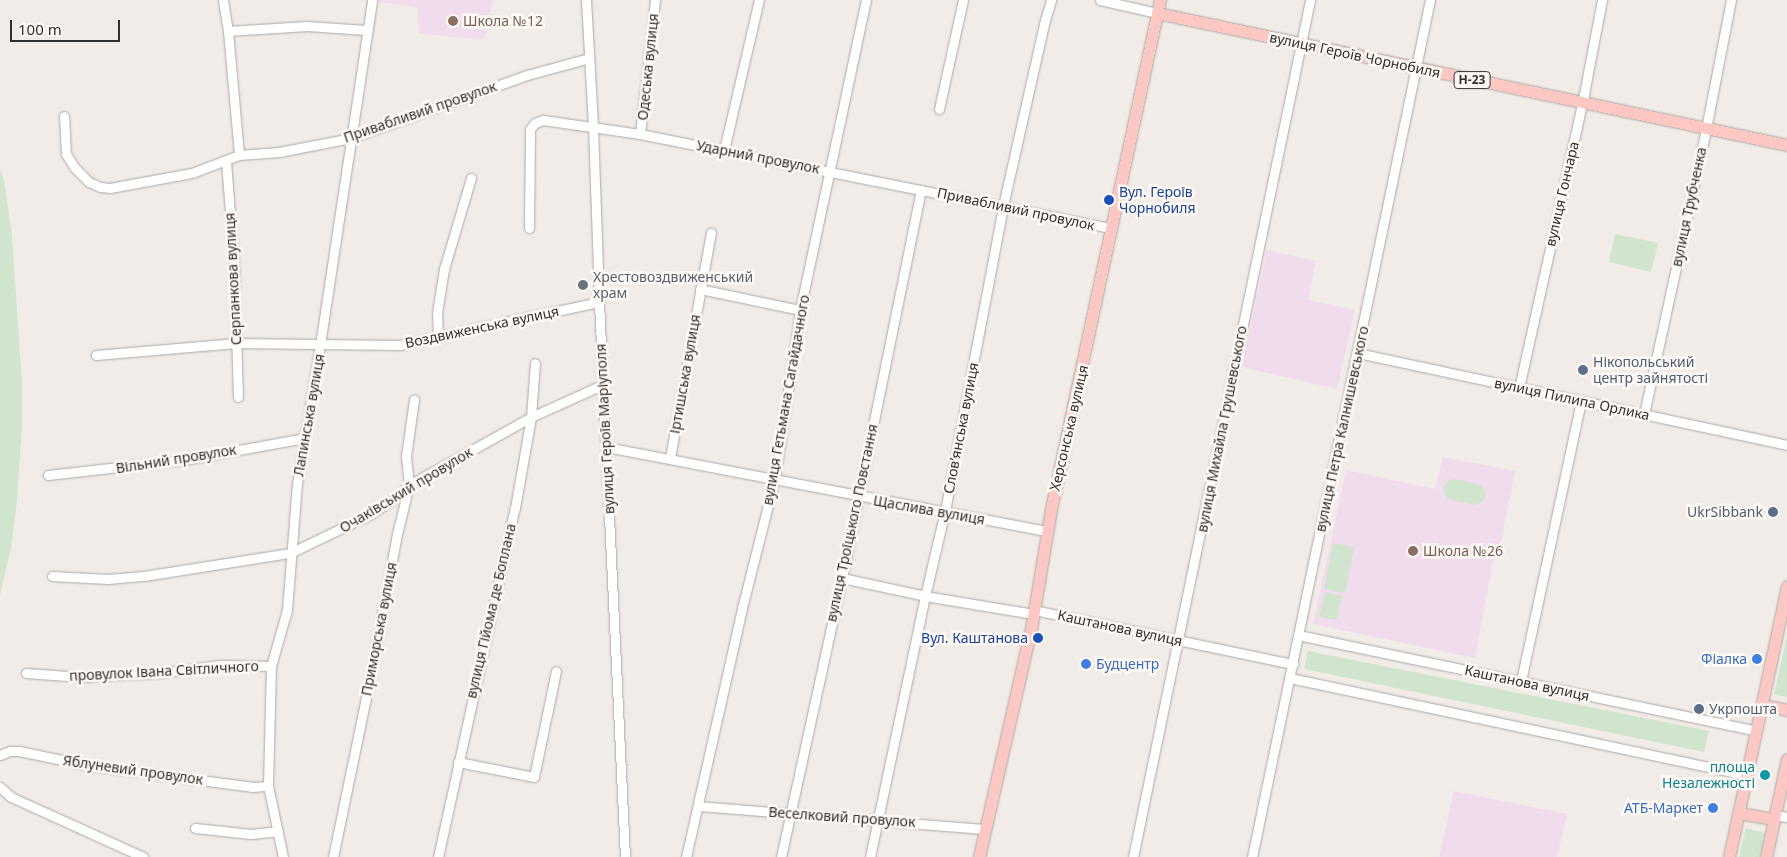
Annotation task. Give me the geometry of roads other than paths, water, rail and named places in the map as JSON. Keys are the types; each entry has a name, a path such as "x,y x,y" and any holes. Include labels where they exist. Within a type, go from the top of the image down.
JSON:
{"main road":[{"name":"Херсонська вулиця","path":"979,857 1034,612 1046,532 1160,0"},
{"name":"вулиця Героїв Чорнобиля","path":"1157,13 1787,145"},
{"path":"1729,857 1787,586"},
{"path":"1762,705 1787,710"},
{"path":"1766,857 1787,759"},
{"path":"1739,813 1774,817"}],"street":[{"path":"223,0 228,31 239,155"},
{"name":"Лапинська вулиця","path":"283,857 268,786 271,666 287,610 290,553 304,438 320,345 372,0"},
{"name":"вулиця Героїв Маріуполя","path":"586,0 593,127 602,385 625,857"},
{"name":"Одеська вулиця","path":"640,134 655,0"},
{"path":"724,150 759,0"},
{"name":"вулиця Гетьмана Сагайдачного","path":"686,857 742,608 775,478 800,310 866,0"},
{"path":"939,109 963,0"},
{"name":"Словʼянська вулиця","path":"870,857 924,596 945,511 1003,206 1051,0"},
{"name":"вулиця Героїв Чорнобиля","path":"1100,0 1157,13"},
{"name":"вулиця Михайла Грушевського","path":"1132,857 1179,640 1310,0"},
{"name":"вулиця Петра Калнишевського","path":"1252,857 1430,0"},
{"name":"вулиця Гончара","path":"1519,388 1582,103 1602,0"},
{"name":"вулиця Трубченка","path":"1644,414 1706,128 1731,0"},
{"path":"228,31 307,26 366,30"},
{"name":"Привабливий провулок","path":"64,116 66,154 81,175 89,182 100,187 173,177 226,161 239,155 279,152 350,138 527,76 590,58"},
{"path":"529,228 530,129 535,123 543,120 593,127"},
{"name":"Ударний провулок","path":"593,127 724,150 921,190"},
{"name":"Серпанкова вулиця","path":"226,161 234,264 238,397"},
{"path":"438,338 437,313 444,269 471,178"},
{"name":"Привабливий провулок","path":"921,190 1111,228"},
{"name":"вулиця Троїцького Повстання","path":"781,857 842,578 921,190"},
{"name":"Іртишська вулиця","path":"670,458 711,232"},
{"path":"700,289 800,310"},
{"name":"Воздвиженська вулиця","path":"96,355 236,343 400,345 599,302"},
{"name":"вулиця Пилипа Орлика","path":"1358,354 1787,444"},
{"name":"вулиця Гійома де Боплана","path":"438,857 515,508 532,417 535,363"},
{"name":"Очаківський провулок","path":"52,576 108,579 144,576 290,553 371,514 398,496 409,485 532,417 602,385"},
{"name":"Приморська вулиця","path":"333,857 371,673 396,534 409,485 406,456 414,400"},
{"path":"1521,681 1581,401"},
{"name":"Вільний провулок","path":"48,475 189,459 304,438"},
{"name":"Щаслива вулиця","path":"606,447 775,478 857,497 945,511 1046,532"},
{"name":"Каштанова вулиця","path":"842,578 924,596 1034,612 1293,664"},
{"name":"Каштанова вулиця","path":"1298,635 1756,731"},
{"name":"провулок Івана Світличного","path":"26,673 81,677 161,674 218,665 271,666"},
{"path":"458,762 534,777 556,671"},
{"path":"1290,678 1747,775"},
{"name":"Яблуневий провулок","path":"0,755 10,751 19,751 86,765 252,787 268,786"},
{"path":"0,787 11,797 143,857"},
{"name":"Веселковий провулок","path":"698,806 985,829"},
{"path":"1774,817 1787,817"},
{"path":"195,828 251,834 278,831"}],"place":[{"name":"Школа №12","path":"453,21"},
{"name":"Вул. Героїв Чорнобиля","path":"1109,200"},
{"name":"Хрестовоздвиженський храм","path":"583,285"},
{"name":"Нікопольський центр зайнятості","path":"1583,370"},
{"name":"UkrSibbank","path":"1773,512"},
{"name":"Школа №26","path":"1413,551"},
{"name":"Вул. Каштанова","path":"1038,638"},
{"name":"Фіалка","path":"1757,659"},
{"name":"Будцентр","path":"1086,664"},
{"name":"Укрпошта","path":"1699,709"},
{"name":"площа Незалежності","path":"1765,775"},
{"name":"АТБ-Маркет","path":"1713,808"}]}
